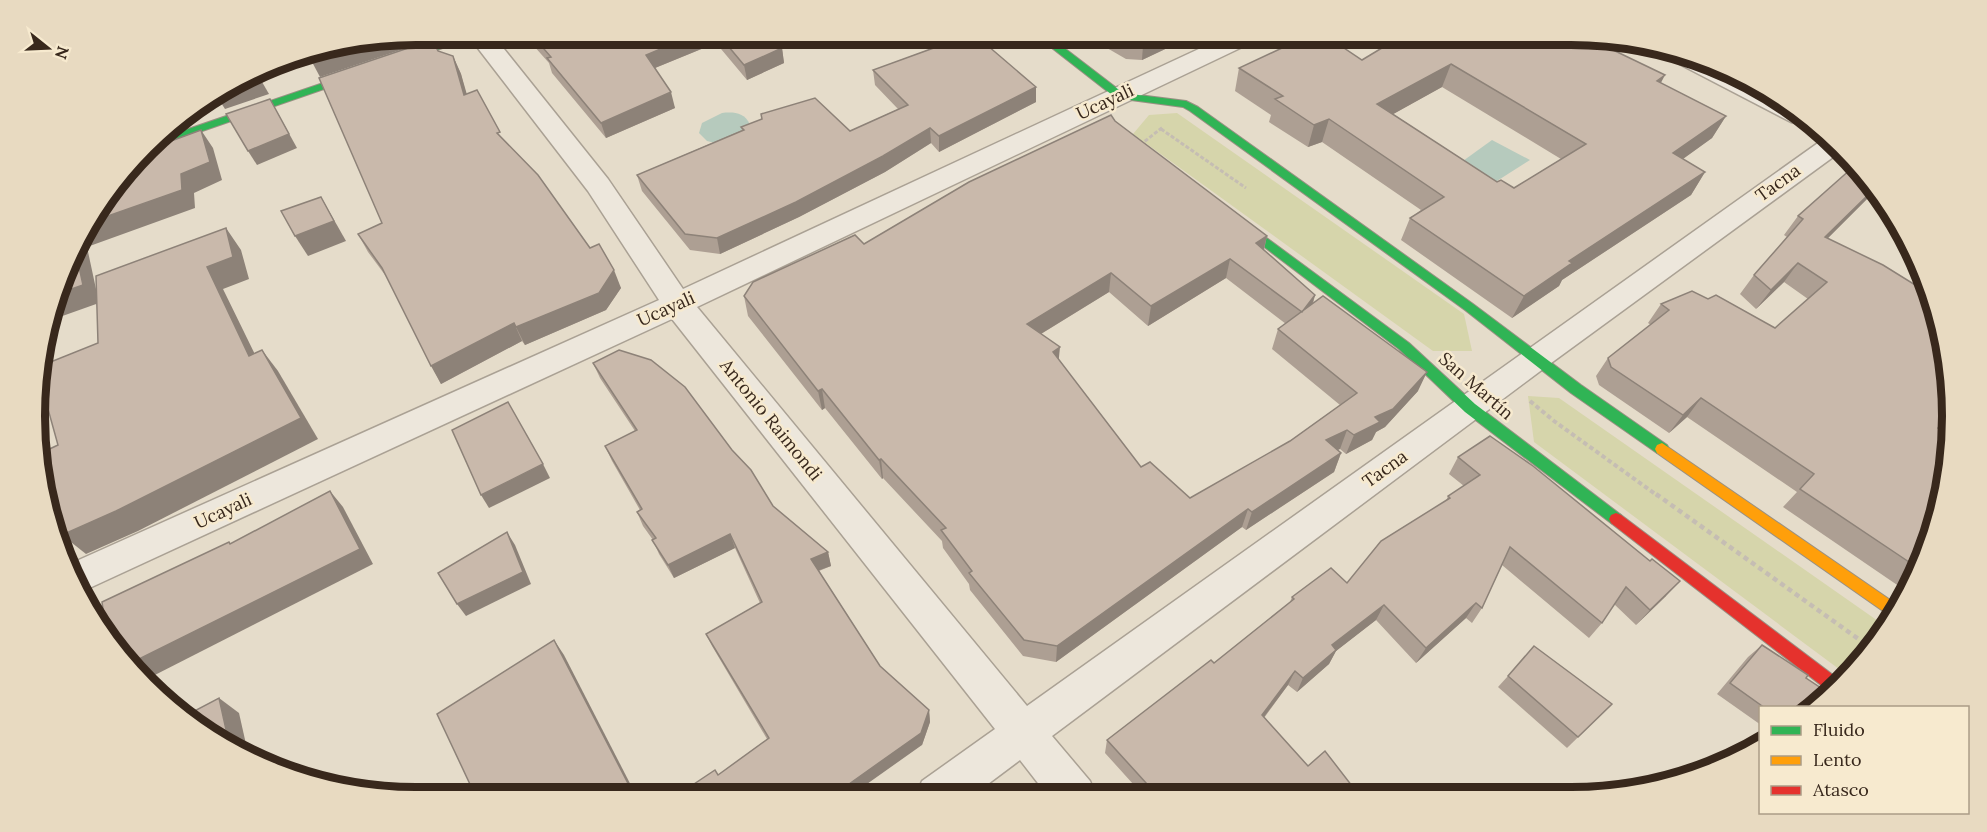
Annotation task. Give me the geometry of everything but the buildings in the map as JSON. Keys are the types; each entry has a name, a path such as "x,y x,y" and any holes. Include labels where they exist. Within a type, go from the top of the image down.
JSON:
{"main road":[{"path":"169,139 446,45"},
{"path":"1052,45 1120,105 1186,104 1194,109 1536,358 1576,390 1889,607"},
{"name":"San Martín","path":"1214,203 1404,346 1470,408 1829,682"}],"street":[{"name":"Antonio Raimondi","path":"487,45 598,185 677,304 1068,787"},
{"name":"Ucayali","path":"81,576 677,304 1120,105 1231,45"},
{"name":"Tacna","path":"949,787 1536,358 1828,149"}],"path":[{"path":"1515,442 1554,421 1576,390"},
{"path":"1554,421 1864,643"}],"green space":[{"path":"1177,113 1464,314 1472,351 1433,351 1133,134 1149,115"},
{"path":"1528,396 1559,398 1879,622 1841,670 1534,442"}],"shaded area":[{"path":"722,113 742,115 750,125 749,130 715,143 707,141 699,133 702,123"},
{"path":"1492,140 1530,160 1489,186 1456,166"}],"traffic: fast":[{"path":"169,139 446,45"},
{"path":"1053,45 1120,96 1186,104 1194,109 1469,307 1576,389 1662,449"},
{"path":"1230,215 1404,346 1470,408 1616,519"}],"traffic: slow":[{"path":"1662,449 1889,607"}],"traffic: jam":[{"path":"1616,519 1829,682"}]}
